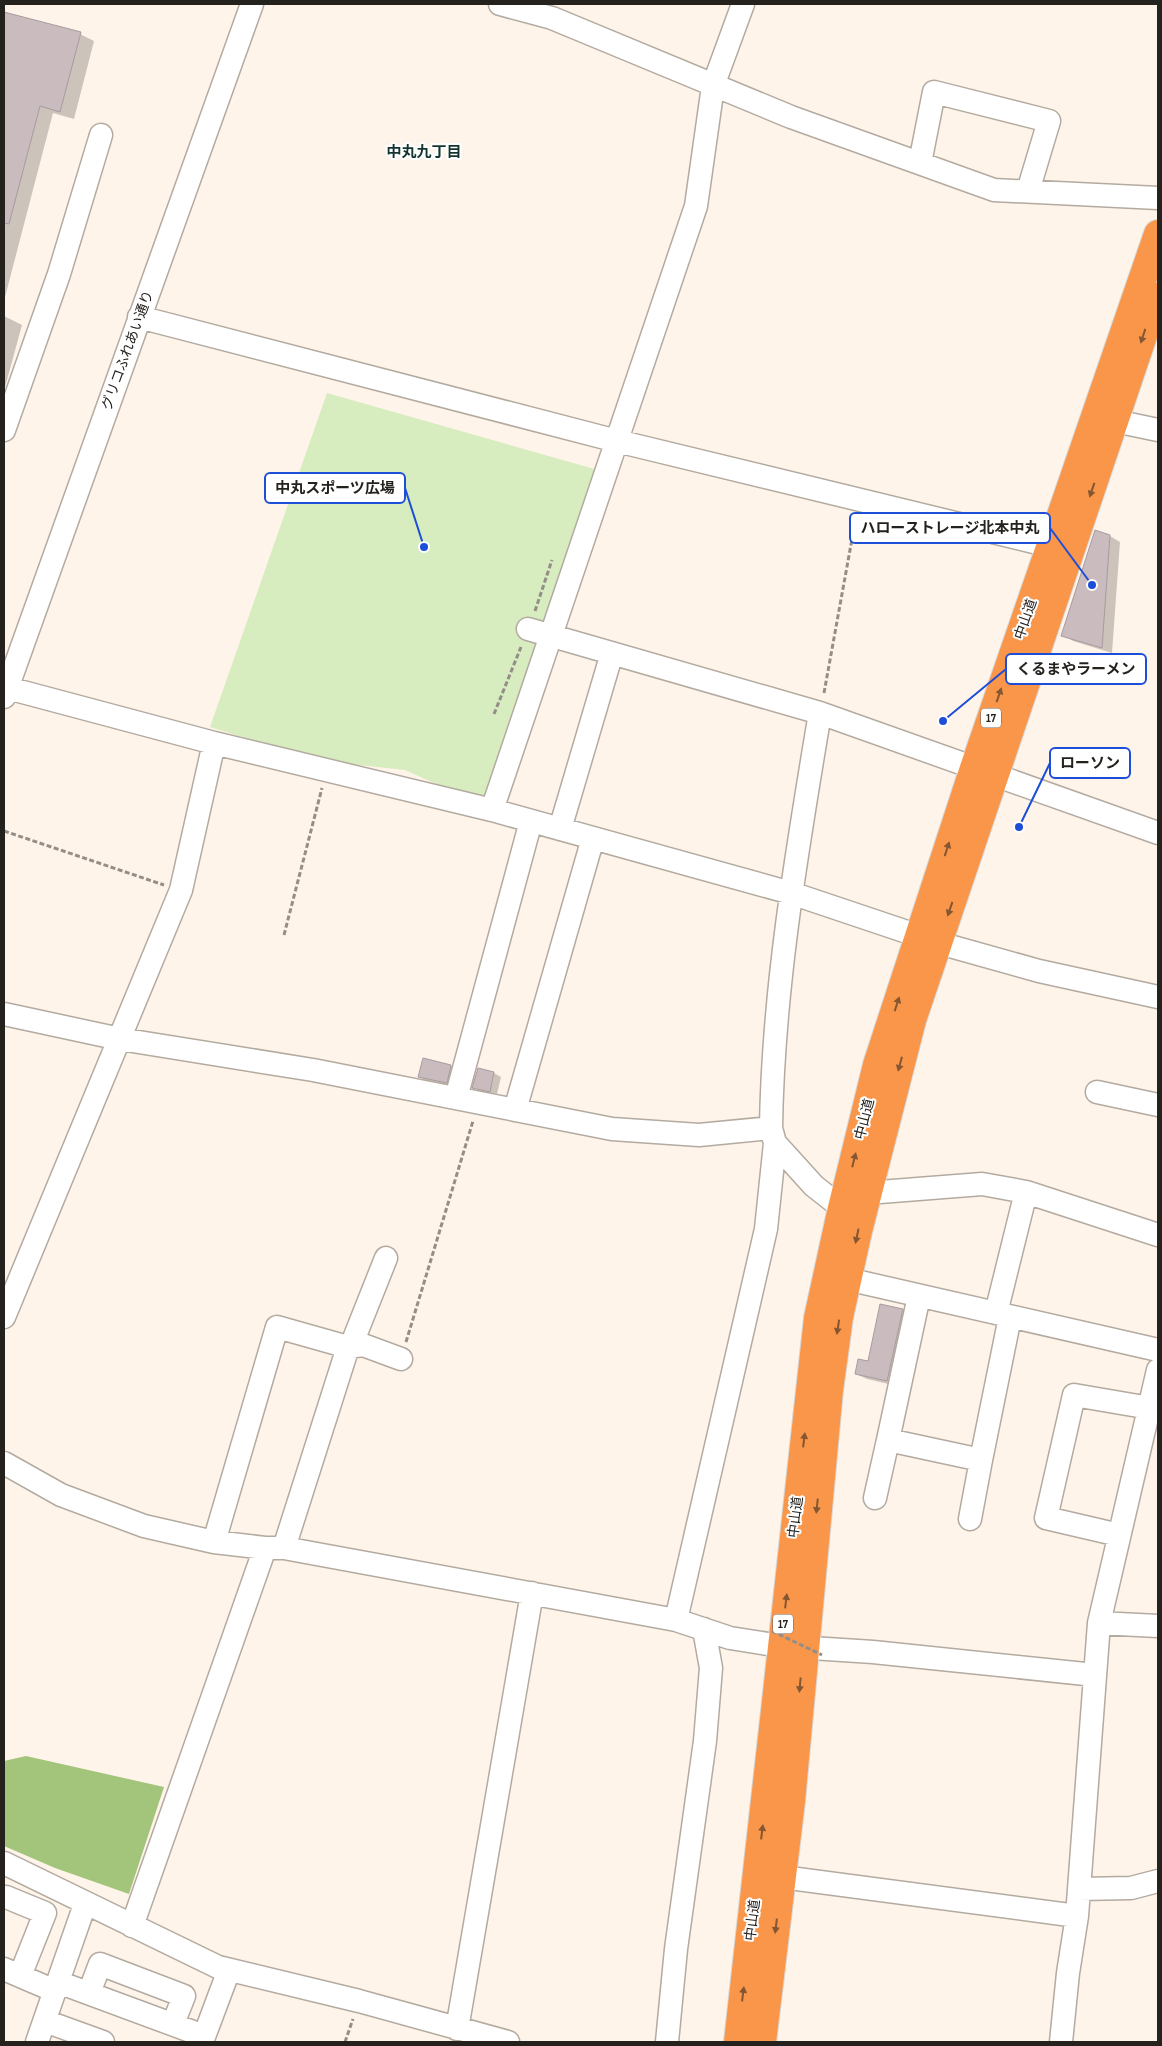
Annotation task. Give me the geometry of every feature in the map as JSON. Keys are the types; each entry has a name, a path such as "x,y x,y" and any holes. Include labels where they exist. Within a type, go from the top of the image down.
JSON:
{"highway":[{"name":"中山道","path":"985,772 1050,546 1158,234"},
{"name":"中山道","path":"762,2042 791,1801 794,1645 818,1318 842,1208 877,1065 929,939 985,772 1115,421 1158,290"},
{"name":"中山道","path":"738,2042 769,1778 794,1645 839,1317 867,1193 912,1020 929,939"}],"street":[{"name":"グリコふれあい通り","path":"5,691 252,4"},
{"path":"500,4 552,18 712,86 791,117 994,190 1158,198"},
{"path":"492,810 696,206 712,86 743,4"},
{"path":"920,163 934,92 1049,121 1028,191"},
{"path":"4,430 59,274 101,135"},
{"path":"140,316 617,441 1050,546"},
{"path":"1115,421 1158,430"},
{"path":"529,627 820,713 1158,833"},
{"path":"560,829 612,653"},
{"path":"5,691 492,810 790,893 929,939 1040,971 1158,997"},
{"path":"676,1620 766,1229 773,1136 772,1070 790,893 820,713"},
{"path":"4,1317 181,890 214,743"},
{"path":"456,1098 531,821"},
{"path":"516,1110 593,838"},
{"path":"4,1014 120,1039 313,1070 612,1129 700,1135 773,1136 814,1186 842,1208"},
{"path":"1097,1092 1158,1105"},
{"path":"867,1193 982,1184 1026,1192 1158,1235"},
{"path":"970,1519 1003,1315 1026,1192"},
{"path":"132,1926 348,1348 353,1341 386,1258"},
{"path":"848,1279 1158,1350"},
{"path":"875,1498 919,1296"},
{"path":"214,1542 277,1326 348,1348 363,1345 401,1359"},
{"path":"1061,2042 1068,1973 1077,1916 1099,1623 1158,1370"},
{"path":"1119,1535 1046,1518 1074,1395 1150,1408"},
{"path":"888,1440 981,1460"},
{"path":"4,1463 61,1495 144,1526 214,1542 274,1548 532,1593 676,1620 730,1638 1095,1675"},
{"path":"457,2029 532,1593"},
{"path":"1099,1623 1158,1626"},
{"path":"666,2042 676,1949 705,1741 711,1668 704,1629"},
{"path":"4,1863 218,1967 508,2042"},
{"path":"782,1877 1077,1916"},
{"path":"1079,1889 1131,1888 1158,1881"},
{"path":"4,1898 45,1913 12,1973 56,1987 89,1993 173,2024 203,2039 230,1970"},
{"path":"37,2042 85,1904"},
{"path":"89,1993 100,1964 184,1996 173,2024"},
{"path":"44,2021 104,2042"}],"path":[{"path":"820,713 859,500"},
{"path":"494,714 529,627 552,560"},
{"path":"284,936 326,770"},
{"path":"4,831 181,890"},
{"path":"401,1359 478,1104"}],"green space":[{"path":"327,393 598,470 517,715 481,804 405,770 322,761 210,727"},
{"path":"26,1756 164,1787 129,1894 55,1868 4,1846 4,1761"}],"building":[{"path":"4,12 81,32 60,112 40,106 9,224 4,223"},
{"path":"1095,530 1110,535 1102,648 1061,636"},
{"path":"423,1058 451,1065 447,1083 418,1077"},
{"path":"478,1068 494,1072 490,1092 472,1088"},
{"path":"880,1304 903,1309 887,1381 855,1374 858,1359 868,1361"}],"place":[{"name":"中丸スポーツ広場","path":"424,547"},
{"name":"ハローストレージ北本中丸","path":"1092,585"},
{"name":"くるまやラーメン","path":"943,721"},
{"name":"ローソン","path":"1019,827"}],"district":[{"name":"中丸九丁目","path":"424,152"}]}
